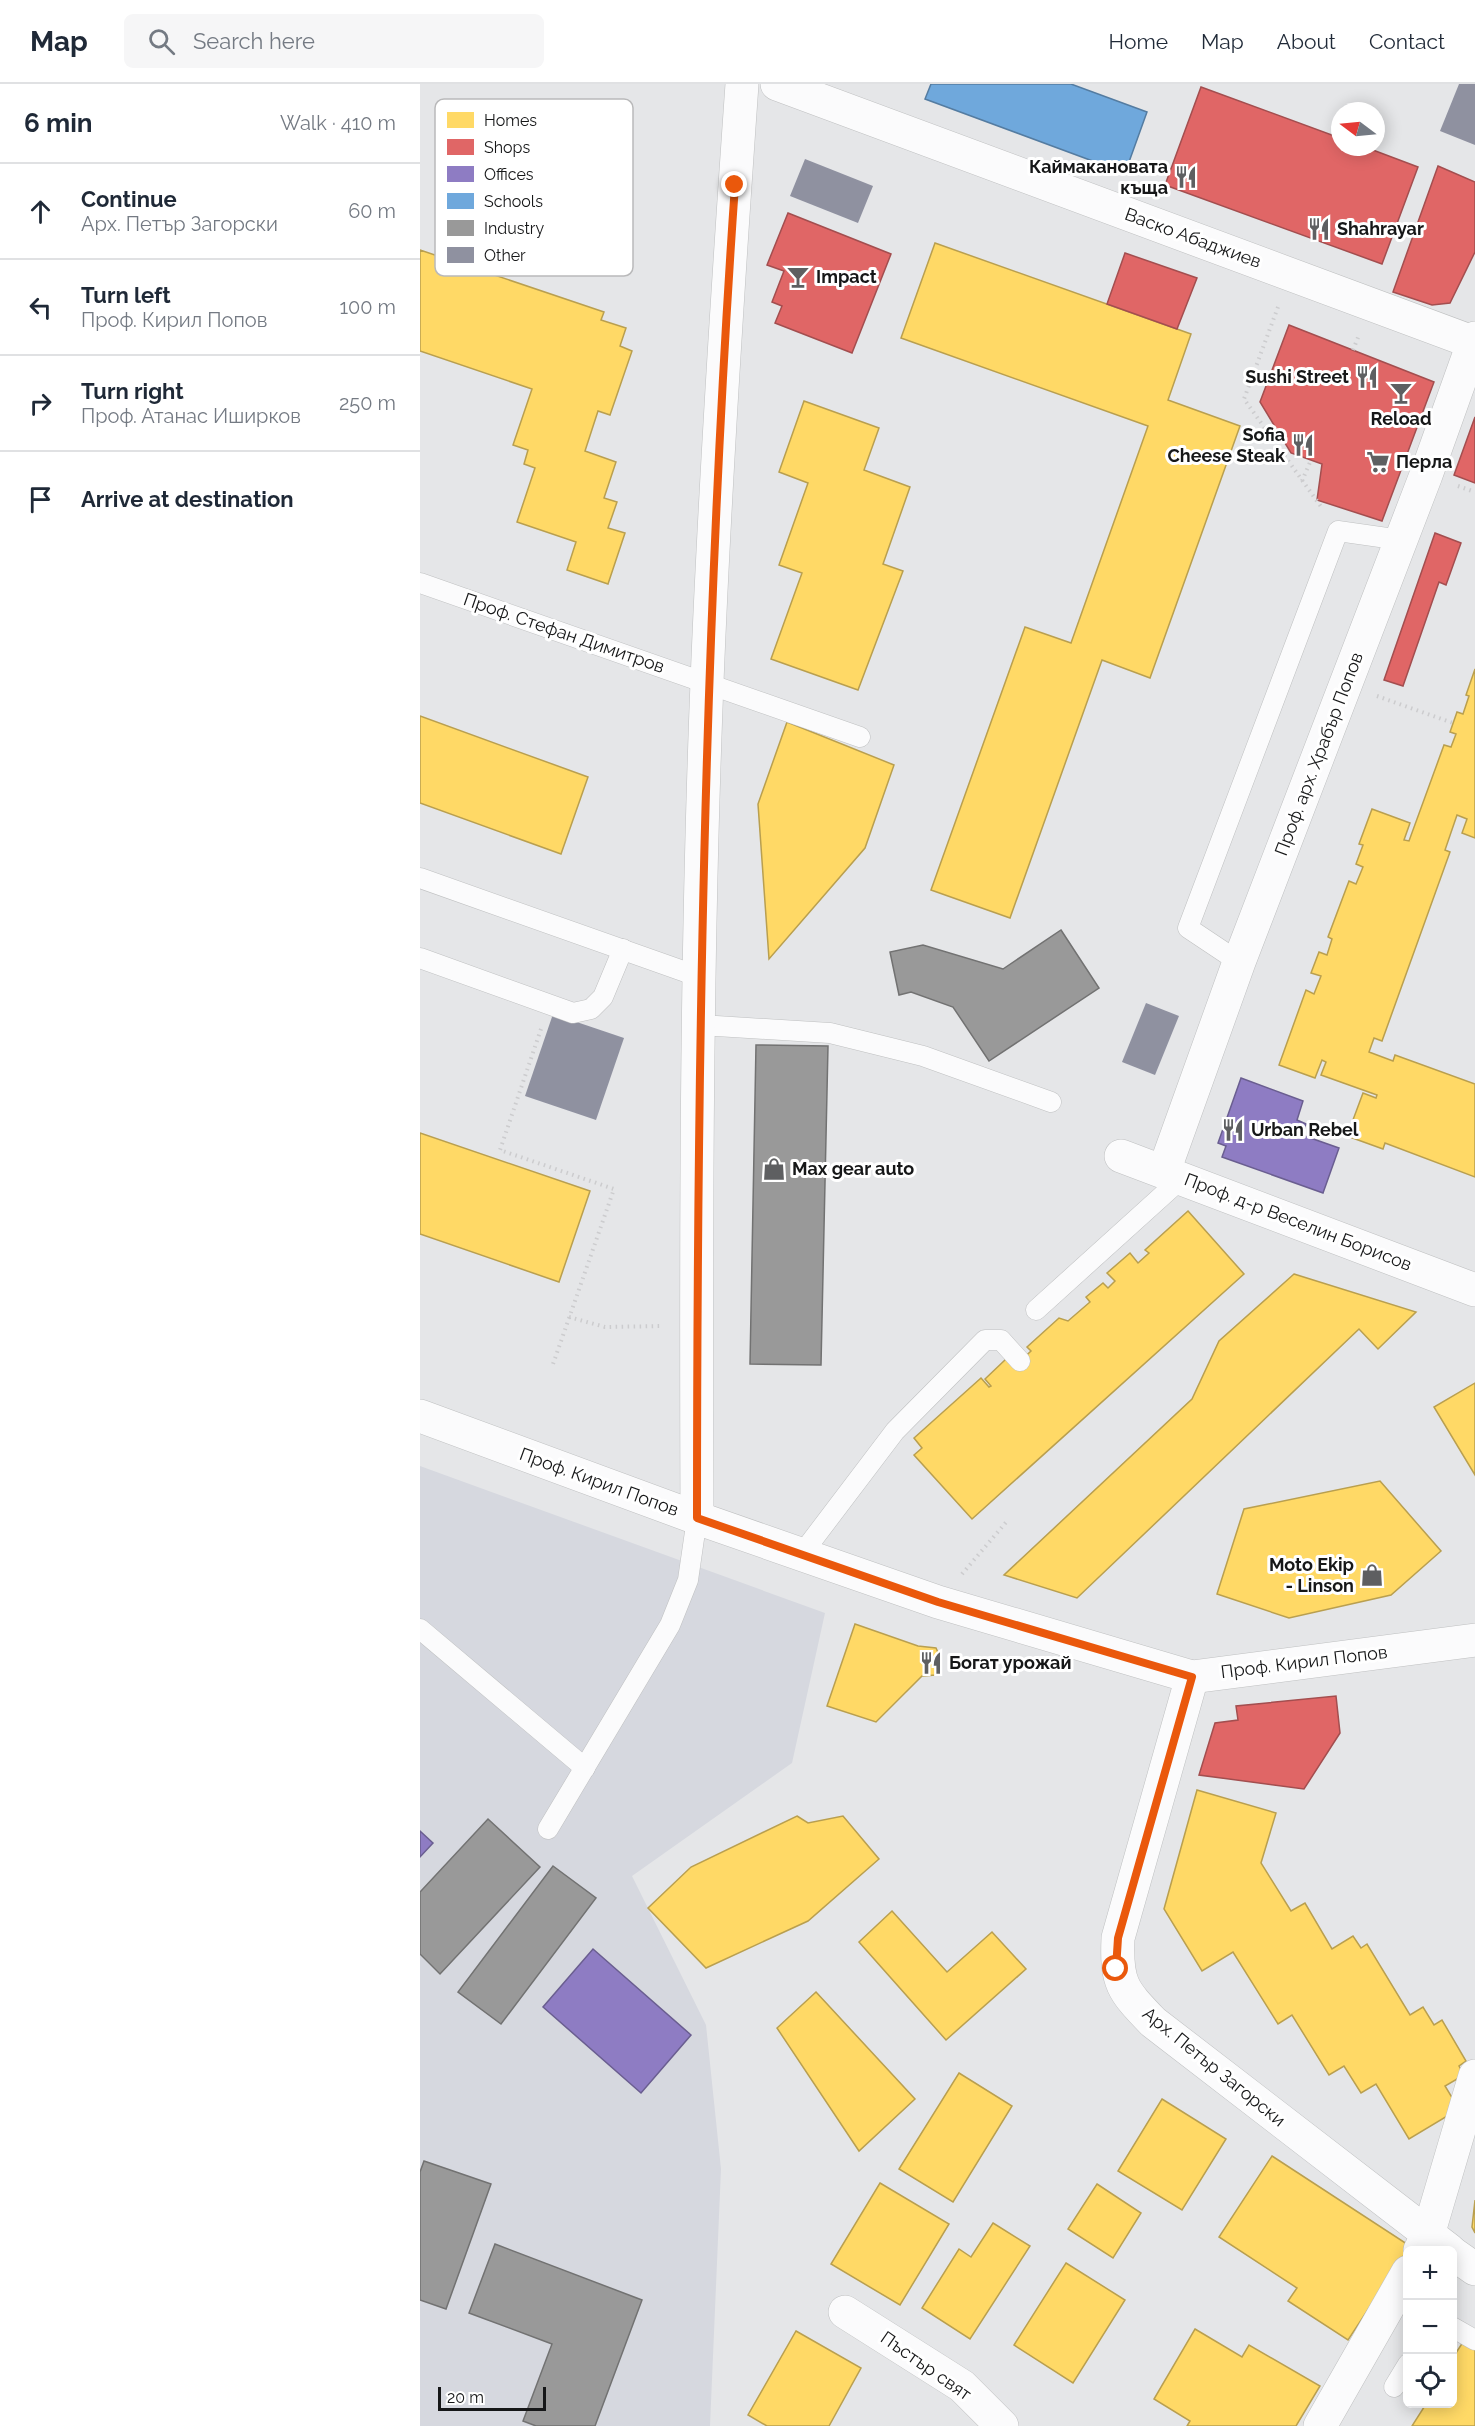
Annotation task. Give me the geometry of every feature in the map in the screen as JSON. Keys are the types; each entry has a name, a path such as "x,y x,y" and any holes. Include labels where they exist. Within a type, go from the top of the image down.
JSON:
{"street":[{"path":"697,1518 700,977 707,683 724,344 742,84"},
{"name":"Васко Абаджиев","path":"777,84 1474,341"},
{"name":"Проф. арх. Храбър Попов","path":"1173,1174 1239,962 1401,540 1474,341"},
{"name":"Проф. д-р Веселин Борисов","path":"1121,1156 1475,1290"},
{"name":"Проф. Кирил Попов","path":"420,1416 697,1518 938,1602 1192,1677 1475,1640"},
{"name":"Арх. Петър Загорски","path":"1192,1677 1118,1938 1116,1969 1129,1997 1153,2022 1436,2246"},
{"path":"1437,2246 1475,2076"},
{"name":"Арх. Петър Загорски","path":"1457,2259 1475,2269"},
{"path":"1320,2426 1403,2279"},
{"name":"Пъстър свят","path":"845,2312 962,2386 1002,2426"}],"lane":[{"path":"1239,962 1188,928 1338,531 1401,540"},
{"name":"Проф. Стефан Димитров","path":"420,583 860,737"},
{"path":"420,878 700,977"},
{"path":"420,958 573,1013 591,1010 603,997 612,981 623,949"},
{"path":"700,1025 830,1034 933,1059 1051,1102"},
{"path":"1036,1310 1173,1174"},
{"path":"801,1555 895,1431 985,1340 1001,1340 1020,1361"},
{"path":"548,1829 670,1625 688,1580 697,1518"},
{"path":"420,1629 585,1768"},
{"path":"1457,2330 1475,2340"},
{"path":"1394,2387 1403,2371"}],"path":[{"path":"1279,306 1244,399 1338,531"},
{"path":"1353,350 1361,329"},
{"path":"1302,481 1311,460"},
{"path":"1346,684 1453,723"},
{"path":"549,1004 500,1150 614,1189 552,1367"},
{"path":"569,1317 605,1327 697,1323"},
{"path":"938,1602 1008,1520"}],"shaded area":[{"path":"420,1466 825,1613 792,1763 632,1876 706,2025 721,2169 710,2426 420,2426"}],"building: Homes":[{"path":"935,243 1191,334 1168,400 1240,426 1150,678 1102,660 1010,918 931,890 1025,627 1071,643 1148,426 901,338"},
{"path":"420,250 435,255 435,276 497,276 604,312 601,320 626,328 620,346 632,351 610,415 598,411 585,451 616,462 604,498 617,502 608,528 625,533 608,584 567,570 576,542 517,522 535,468 524,464 528,450 513,445 532,389 420,351"},
{"path":"804,401 879,428 864,470 910,487 883,564 903,571 858,690 771,659 802,573 779,565 808,483 779,472"},
{"path":"1475,669 1475,838 1462,833 1467,819 1457,815 1445,850 1450,852 1382,1041 1374,1038 1369,1052 1393,1061 1395,1055 1475,1084 1475,1177 1385,1143 1383,1149 1347,1136 1363,1093 1376,1098 1377,1095 1321,1075 1326,1062 1322,1060 1315,1078 1279,1065 1306,990 1314,994 1321,976 1311,973 1319,952 1327,955 1332,939 1328,937 1349,881 1356,884 1363,867 1356,864 1363,845 1359,844 1372,809 1410,823 1404,840 1409,841 1444,745 1451,747 1456,734 1450,732 1457,712 1463,714 1469,696 1466,695"},
{"path":"420,716 588,777 561,854 420,803"},
{"path":"787,722 894,765 865,848 769,959 758,804"},
{"path":"420,1133 590,1191 559,1282 420,1234"},
{"path":"1188,1211 1244,1274 972,1519 914,1455 922,1448 914,1438 981,1378 989,1387 991,1386 985,1379 1006,1359 1014,1367 1031,1351 1027,1347 1059,1318 1068,1321 1090,1302 1086,1297 1103,1283 1108,1288 1115,1281 1107,1273 1130,1253 1138,1263 1149,1253 1145,1250"},
{"path":"1294,1274 1416,1312 1378,1349 1359,1329 1077,1598 1004,1575 1192,1399 1219,1341"},
{"path":"1475,1383 1475,1475 1434,1407"},
{"path":"1380,1481 1441,1551 1391,1595 1289,1618 1217,1594 1244,1509"},
{"path":"855,1624 918,1646 936,1648 940,1657 936,1675 922,1676 876,1722 827,1706"},
{"path":"1197,1790 1276,1813 1261,1863 1291,1911 1305,1903 1332,1949 1353,1936 1361,1948 1367,1944 1410,2015 1423,2007 1434,2025 1442,2020 1466,2061 1459,2066 1464,2075 1445,2086 1459,2109 1409,2139 1376,2084 1361,2093 1344,2066 1329,2075 1292,2015 1278,2024 1233,1952 1202,1971 1164,1909"},
{"path":"797,1816 808,1823 843,1816 879,1859 808,1921 706,1968 648,1908 691,1867"},
{"path":"892,1911 947,1972 992,1932 1026,1969 946,2040 859,1942"},
{"path":"816,1992 915,2099 859,2151 777,2028"},
{"path":"959,2073 1012,2106 953,2202 899,2169"},
{"path":"1162,2099 1226,2139 1182,2210 1118,2171"},
{"path":"1272,2156 1410,2246 1403,2246 1403,2257 1348,2340 1288,2301 1297,2288 1219,2237"},
{"path":"880,2183 949,2224 900,2305 831,2264"},
{"path":"1097,2184 1141,2213 1113,2258 1068,2229"},
{"path":"1475,2200 1475,2233 1472,2227"},
{"path":"993,2223 1030,2246 970,2339 922,2308 959,2249 971,2257"},
{"path":"1066,2263 1125,2300 1073,2383 1014,2345"},
{"path":"1195,2329 1242,2357 1249,2345 1320,2386 1296,2426 1187,2426 1190,2421 1154,2399"},
{"path":"796,2331 861,2368 829,2426 767,2426 748,2415"},
{"path":"1463,2342 1475,2349 1475,2426 1412,2426 1423,2408 1457,2408 1457,2351"}],"building: Shops":[{"path":"1201,87 1331,135 1331,156 1385,155 1418,167 1382,264 1165,185"},
{"path":"1438,166 1475,182 1475,252 1450,303 1432,305 1393,292"},
{"path":"788,213 891,254 852,353 775,323 782,306 772,302 784,271 767,265"},
{"path":"1125,253 1197,278 1177,329 1107,304"},
{"path":"1289,325 1434,382 1382,521 1317,500 1322,464 1291,453 1260,402"},
{"path":"1475,417 1475,483 1454,475"},
{"path":"1435,533 1461,543 1446,585 1439,582 1403,686 1384,680"},
{"path":"1336,1696 1340,1733 1304,1789 1199,1775 1215,1723 1238,1720 1236,1706"}],"building: Offices":[{"path":"1241,1078 1303,1101 1297,1120 1306,1124 1302,1135 1339,1148 1323,1193 1222,1157 1226,1146 1218,1143"},
{"path":"420,1831 433,1843 420,1857"},
{"path":"593,1949 691,2035 641,2093 543,2007"}],"building: Schools":[{"path":"931,84 1071,84 1147,112 1125,173 925,99"}],"building: Industry":[{"path":"1061,930 1099,988 989,1061 953,1007 911,992 899,995 890,952 923,945 1003,969"},
{"path":"756,1045 828,1046 821,1365 750,1364"},
{"path":"488,1819 540,1867 440,1974 420,1954 420,1892"},
{"path":"553,1866 596,1898 501,2024 458,1992"},
{"path":"424,2161 491,2184 446,2309 420,2300 420,2172"},
{"path":"495,2244 642,2300 595,2426 536,2426 523,2421 552,2344 469,2313"}],"building: Other":[{"path":"1459,84 1475,84 1475,145 1440,131"},
{"path":"805,159 873,186 858,223 790,196"},
{"path":"1146,1003 1179,1016 1155,1075 1122,1062"},
{"path":"553,1014 624,1038 596,1120 525,1096"}],"place":[{"name":"Каймакановата къща","path":"1186,177"},
{"name":"Shahrayar","path":"1319,229"},
{"name":"Impact","path":"798,277"},
{"name":"Sushi Street","path":"1367,377"},
{"name":"Reload","path":"1401,393"},
{"name":"Sofia Cheese Steak","path":"1303,445"},
{"name":"Перла","path":"1378,462"},
{"name":"Urban Rebel","path":"1233,1130"},
{"name":"Max gear auto","path":"774,1169"},
{"name":"Moto Ekip - Linson","path":"1372,1575"},
{"name":"Богат урожай","path":"931,1663"}],"route":[{"path":"735,185 724,344 707,683 700,977 697,1518 938,1602 1192,1677 1118,1938 1116,1969"}]}
